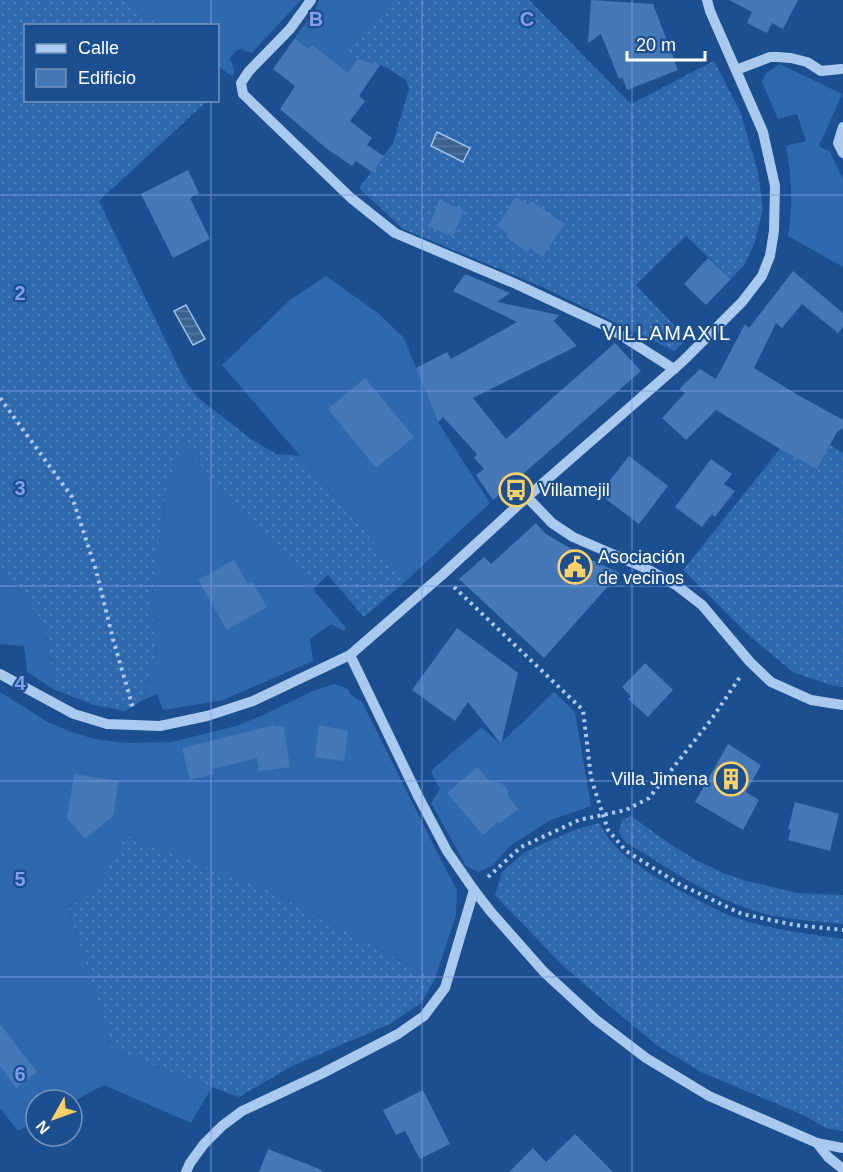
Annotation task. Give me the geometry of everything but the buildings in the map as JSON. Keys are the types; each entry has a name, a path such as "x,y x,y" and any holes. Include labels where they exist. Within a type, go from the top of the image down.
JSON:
{"street":[{"path":"311,0 290,29 249,71 241,83 243,94 351,198 395,233 516,284 608,327 674,369"},
{"path":"0,674 74,714 107,724 160,726 207,716 253,701 350,655 674,369 742,302 762,276 770,256 774,231 775,186 763,132 706,0"},
{"path":"736,70 770,57 791,58 807,62 821,71 842,68"},
{"path":"843,127 838,143 843,153"},
{"path":"527,497 552,523 573,537 647,569 676,585 702,605 750,662 771,682 811,700 843,705"},
{"path":"350,655 417,796 447,851 491,912 544,972 595,1019 646,1058 709,1096 817,1143 843,1148"},
{"path":"186,1172 204,1144 242,1111 398,1034 424,1016 446,988 474,890"},
{"path":"817,1143 828,1157 843,1169"}],"path":[{"path":"0,398 72,497 96,570 113,639 139,726"},
{"path":"442,575 583,710 591,778 608,830 626,851 679,884 742,914 843,930"},
{"path":"474,890 521,847 579,820 626,810 649,798 711,720 750,662"}],"shaded area":[{"path":"0,0 124,0 159,24 24,24 24,102 206,102 99,201 183,377 197,397 251,439 276,454 300,456 407,580 364,617 328,575 313,589 182,445 167,486 151,602 157,651 143,700 125,711 94,705 53,689 48,647 41,623 0,569"},
{"path":"124,0 301,0 252,53 242,48 236,51 230,58 234,70 233,77 219,67 219,24 159,24"},
{"path":"319,0 390,0 375,20 341,50 357,59 346,76 312,45 308,49 295,38 315,10"},
{"path":"390,0 529,0 631,104 714,61 740,111 758,172 763,209 755,242 745,264 731,279 686,236 636,285 687,339 674,351 540,286 403,229 359,188 393,143 409,89 406,80 386,67 357,59 341,50 375,20"},
{"path":"780,64 842,94 819,146 830,152 843,179 843,267 788,236 791,191 786,146 806,141 797,114 778,119 762,82 766,73"},
{"path":"437,132 470,148 463,162 431,146"},
{"path":"326,276 378,313 404,338 438,422 490,503 407,580 222,365 290,300"},
{"path":"186,305 205,339 193,345 174,311"},
{"path":"182,444 346,628 344,631 331,624 310,639 313,661 223,700 163,710 157,694 143,700 157,651 151,602 167,486"},
{"path":"830,445 843,453 843,687 794,673 751,637 683,570 780,449 817,468"},
{"path":"0,569 41,623 48,647 53,689 27,672 24,646 0,644"},
{"path":"334,684 348,689 351,695 362,702 457,890 456,915 435,979 270,891 126,836 95,890 68,907 112,1050 212,1087 191,1123 104,1085 84,1096 84,1088 24,1088 24,1128 18,1131 0,1108 0,692 46,721 71,732 95,739 125,743 172,742 236,726 313,691"},
{"path":"554,692 575,712 591,806 551,820 511,845 492,866 479,872 466,866 431,803 440,789 431,772 482,727 500,744"},
{"path":"631,816 667,842 721,872 743,880 797,893 843,895 843,924 766,914 738,905 704,889 624,841 619,832 622,820"},
{"path":"599,823 616,847 640,867 723,913 767,926 843,939 843,1131 826,1128 801,1114 701,1072 658,1046 561,964 495,895 502,872 525,852 574,830"},
{"path":"126,835 270,891 435,979 421,1003 390,1024 292,1066 239,1097 112,1050 68,907 95,890"}],"place":[{"name":"Villamejil","path":"516,490"},
{"name":"Asociación de vecinos","path":"575,567"},
{"name":"Villa Jimena","path":"731,779"}],"district":[{"name":"VILLAMAXIL","path":"667,333"}]}
